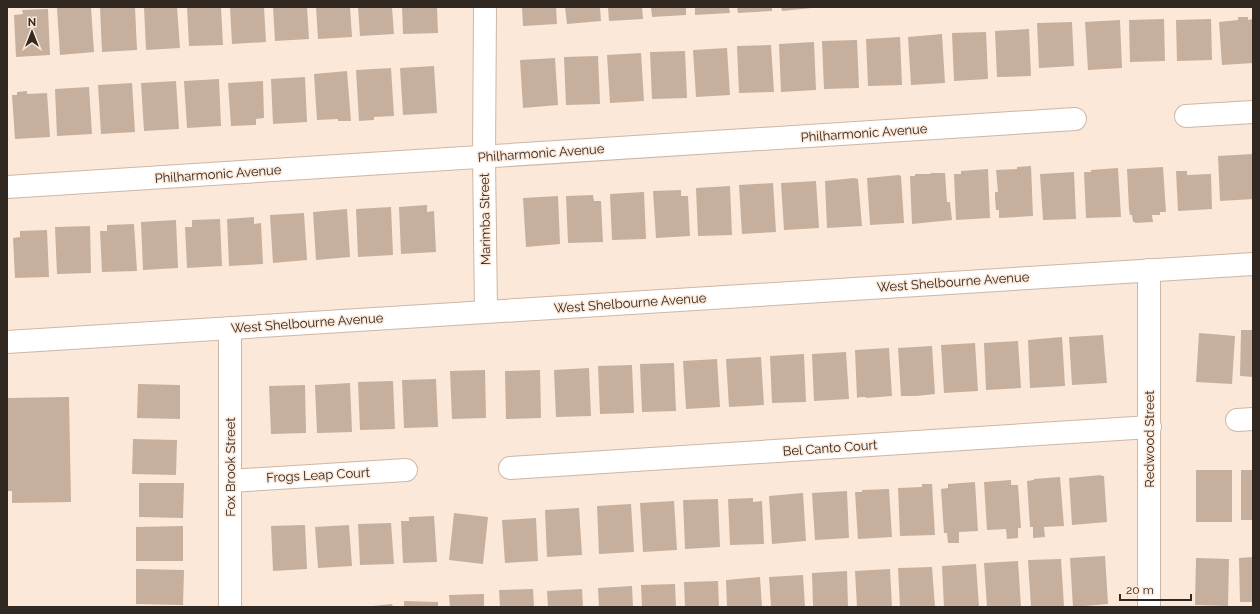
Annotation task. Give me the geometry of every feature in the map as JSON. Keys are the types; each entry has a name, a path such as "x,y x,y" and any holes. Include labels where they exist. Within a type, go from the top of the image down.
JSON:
{"street":[{"name":"Marimba Street","path":"485,7 484,157 486,312"},
{"path":"1186,116 1253,112"},
{"name":"Philharmonic Avenue","path":"7,187 1075,120"},
{"name":"West Shelbourne Avenue","path":"7,342 1253,264"},
{"name":"Redwood Street","path":"1149,270 1149,607"},
{"name":"Fox Brook Street","path":"230,328 230,607"},
{"name":"Bel Canto Court","path":"510,468 1150,427"},
{"name":"Frogs Leap Court","path":"230,481 406,470"}],"building":[{"path":"91,7 94,52 60,55 57,8"},
{"path":"100,7 135,7 137,50 102,52"},
{"path":"144,7 177,7 180,48 146,50"},
{"path":"187,7 221,7 223,45 189,46"},
{"path":"230,7 264,7 266,42 232,44"},
{"path":"273,7 307,7 309,39 275,41"},
{"path":"316,7 350,7 352,37 318,39"},
{"path":"358,7 392,7 394,34 360,36"},
{"path":"402,7 437,7 438,33 403,34"},
{"path":"522,7 556,7 557,24 523,26"},
{"path":"565,7 600,7 601,21 567,24"},
{"path":"608,7 642,7 643,19 609,21"},
{"path":"651,7 686,7 686,15 652,17"},
{"path":"695,7 729,7 730,13 695,15"},
{"path":"737,7 772,7 772,11 738,13"},
{"path":"781,7 811,7 812,8 782,11"},
{"path":"48,9 50,55 16,57 14,15 23,14 22,10"},
{"path":"1238,17 1248,17 1248,20 1253,19 1253,63 1222,65 1219,22 1238,20"},
{"path":"1164,19 1165,61 1130,62 1129,20"},
{"path":"1211,19 1212,60 1177,61 1176,20"},
{"path":"1120,20 1122,68 1088,70 1085,22"},
{"path":"1072,22 1074,66 1039,68 1037,23"},
{"path":"1029,29 1031,76 997,77 995,31"},
{"path":"986,32 988,79 954,81 952,33"},
{"path":"942,34 945,83 911,85 908,37"},
{"path":"900,37 902,85 868,86 866,39"},
{"path":"857,40 859,88 824,89 822,41"},
{"path":"814,42 816,90 781,92 779,44"},
{"path":"771,45 774,92 739,93 737,46"},
{"path":"727,48 730,95 696,97 693,50"},
{"path":"685,51 687,98 652,99 650,52"},
{"path":"641,53 644,101 610,103 607,55"},
{"path":"598,56 600,104 566,105 564,57"},
{"path":"555,58 558,105 523,108 520,60"},
{"path":"434,66 437,113 403,115 400,68"},
{"path":"391,68 394,116 374,117 374,120 359,121 356,70"},
{"path":"347,71 351,121 338,121 338,119 317,120 314,74"},
{"path":"305,77 307,122 273,124 271,79"},
{"path":"219,79 221,126 187,128 184,81"},
{"path":"176,81 179,129 144,131 141,83"},
{"path":"263,81 264,118 256,119 256,125 231,126 228,83"},
{"path":"132,83 135,132 101,134 98,85"},
{"path":"89,87 92,134 57,136 55,89"},
{"path":"27,91 27,94 47,93 50,137 15,139 12,95 17,95 17,92"},
{"path":"1253,154 1253,199 1220,201 1218,156"},
{"path":"1031,166 1033,216 999,218 999,210 996,210 995,197 995,192 998,192 996,170 1017,169 1017,167"},
{"path":"1163,167 1166,212 1160,212 1160,215 1152,215 1153,222 1133,222 1129,209 1127,169"},
{"path":"1118,168 1121,217 1086,218 1084,172"},
{"path":"988,169 990,218 956,220 954,174 961,174 961,171"},
{"path":"1176,171 1187,171 1187,175 1211,174 1212,209 1178,211"},
{"path":"1074,172 1076,219 1043,220 1040,174"},
{"path":"930,173 945,173 947,202 950,202 952,220 912,224 910,176 915,176 915,174 931,174"},
{"path":"901,176 904,223 870,225 867,178"},
{"path":"854,178 858,179 862,226 827,228 825,181"},
{"path":"816,181 819,228 784,230 781,183"},
{"path":"773,183 776,232 742,234 739,185"},
{"path":"730,186 732,235 698,236 696,188"},
{"path":"681,190 681,196 688,196 690,236 656,238 653,191"},
{"path":"644,192 646,239 612,240 610,194"},
{"path":"593,195 594,201 601,201 603,242 568,243 566,196"},
{"path":"558,196 560,244 526,247 523,198"},
{"path":"427,205 427,212 434,211 436,252 401,254 399,207"},
{"path":"391,207 393,255 358,257 356,209"},
{"path":"347,209 350,257 316,260 313,212"},
{"path":"304,213 307,260 273,263 270,215"},
{"path":"254,217 254,224 261,223 263,264 229,266 227,219"},
{"path":"220,219 222,266 187,268 185,227 192,227 192,220"},
{"path":"176,220 178,268 143,270 141,222"},
{"path":"134,224 137,271 102,272 100,231 107,231 107,225"},
{"path":"90,226 91,273 57,274 55,227"},
{"path":"47,230 49,277 15,278 13,238 20,237 20,231"},
{"path":"1241,330 1253,330 1253,377 1240,376"},
{"path":"1199,333 1235,336 1232,384 1196,382"},
{"path":"1103,335 1107,383 1072,385 1069,337"},
{"path":"1062,337 1065,386 1030,388 1028,340"},
{"path":"1018,341 1021,388 986,390 984,343"},
{"path":"975,343 978,391 944,393 941,345"},
{"path":"932,346 935,394 901,396 898,348"},
{"path":"889,348 892,396 857,398 855,350"},
{"path":"846,352 849,399 814,401 812,354"},
{"path":"804,354 806,402 772,403 770,356"},
{"path":"761,357 764,405 729,407 726,359"},
{"path":"717,359 720,407 686,409 683,361"},
{"path":"674,363 676,411 642,412 640,364"},
{"path":"632,365 634,413 600,414 598,366"},
{"path":"589,368 591,416 556,417 554,370"},
{"path":"485,370 486,418 452,419 450,371"},
{"path":"540,370 541,418 506,419 505,371"},
{"path":"436,379 438,427 404,428 402,380"},
{"path":"393,381 395,429 360,430 358,382"},
{"path":"350,383 352,432 317,433 315,385"},
{"path":"138,384 180,385 180,419 137,418"},
{"path":"305,385 306,433 271,434 269,386"},
{"path":"69,397 71,502 12,503 12,491 7,491 7,398"},
{"path":"133,439 177,440 176,475 132,474"},
{"path":"1196,470 1232,470 1232,522 1196,522"},
{"path":"1241,470 1253,470 1253,520 1241,520"},
{"path":"1104,476 1107,522 1072,525 1069,478"},
{"path":"1060,477 1064,526 1044,527 1045,537 1033,538 1033,527 1030,527 1027,481"},
{"path":"1011,480 1011,485 1018,485 1021,528 1018,528 1018,538 1007,539 1006,529 987,530 984,482"},
{"path":"975,482 978,531 959,532 959,543 948,543 947,533 944,533 941,489 948,488 948,484"},
{"path":"139,483 184,483 183,518 139,517"},
{"path":"922,484 932,484 935,535 900,536 898,488 922,487"},
{"path":"889,489 892,537 858,539 855,492 862,492 862,490"},
{"path":"847,491 849,538 815,540 812,493"},
{"path":"803,493 806,541 772,544 769,496"},
{"path":"753,498 753,502 762,501 764,544 730,545 728,499"},
{"path":"718,499 720,547 685,549 683,500"},
{"path":"674,501 677,550 643,552 640,503"},
{"path":"631,504 634,552 599,554 597,506"},
{"path":"579,508 582,555 547,557 545,510"},
{"path":"454,513 488,517 483,564 449,560"},
{"path":"434,516 437,562 403,563 401,521 409,521 409,517"},
{"path":"536,518 538,561 505,563 502,520"},
{"path":"391,523 394,564 360,565 358,524"},
{"path":"305,525 307,569 273,571 271,526"},
{"path":"349,525 352,566 318,568 315,527"},
{"path":"183,526 183,561 136,561 136,527"},
{"path":"1105,556 1108,604 1073,607 1070,558"},
{"path":"1253,557 1253,602 1240,602 1239,558"},
{"path":"1196,558 1229,559 1228,606 1195,605"},
{"path":"1061,559 1064,606 1031,607 1028,560"},
{"path":"1018,561 1021,607 987,607 984,563"},
{"path":"976,564 979,607 944,607 942,566"},
{"path":"932,567 935,607 900,607 898,568"},
{"path":"136,569 184,570 183,605 136,604"},
{"path":"890,569 892,607 857,607 855,571"},
{"path":"847,571 848,607 813,607 812,573"},
{"path":"803,575 805,607 771,607 769,577"},
{"path":"760,577 762,607 727,607 726,580"},
{"path":"718,581 719,607 685,607 684,582"},
{"path":"675,584 676,607 642,607 641,585"},
{"path":"632,586 633,607 599,607 598,588"},
{"path":"533,589 534,607 500,607 499,590"},
{"path":"582,589 583,607 548,607 547,591"},
{"path":"484,594 484,607 450,607 449,595"},
{"path":"404,601 438,602 438,607 404,607"},
{"path":"392,604 393,607 372,607 372,606"}]}
